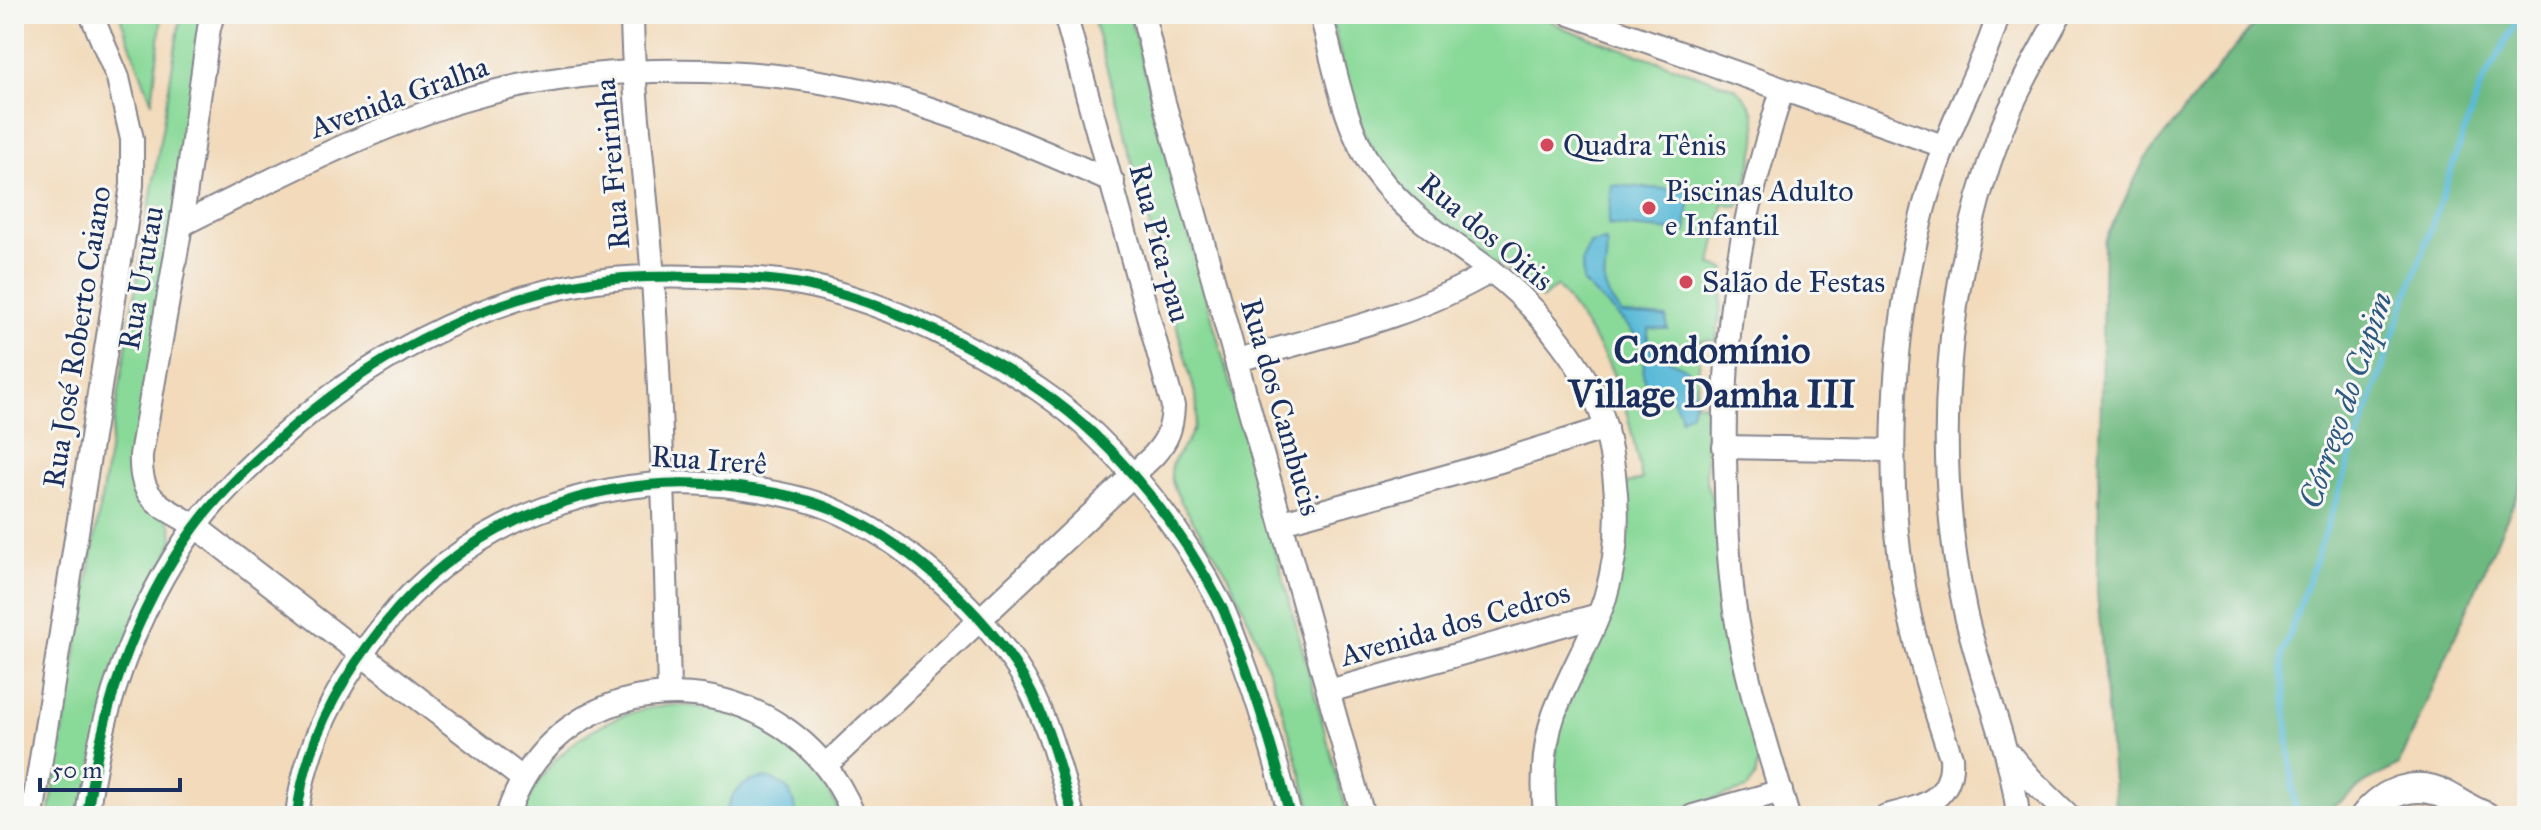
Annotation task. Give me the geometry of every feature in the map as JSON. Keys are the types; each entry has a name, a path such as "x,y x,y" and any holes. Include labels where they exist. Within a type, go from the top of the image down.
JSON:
{"street":[{"name":"Rua José Roberto Caiano","path":"32,816 132,185 132,139 118,78 91,14"},
{"name":"Rua Urutau","path":"213,14 181,225 141,455 140,477 145,490 154,500 195,526 523,779"},
{"name":"Rua Freirinha","path":"632,14 633,71 653,276 665,482 669,693"},
{"name":"Rua Pica-pau","path":"826,765 1166,442 1172,425 1173,406 1065,14"},
{"name":"Rua dos Cambucis","path":"1143,14 1163,99 1363,816"},
{"name":"Rua dos Oitis","path":"1321,14 1341,91 1358,139 1376,173 1428,227 1491,271 1530,307 1561,341 1601,409 1615,472 1617,517 1613,565 1598,615 1553,718 1545,754 1545,816"},
{"path":"1570,14 1943,146"},
{"path":"1886,816 1936,799 1949,780 1951,757 1909,614 1892,450 1900,333 1924,209 1943,146 1993,34 1998,14"},
{"path":"2018,816 2014,780 1980,672 1954,555 1947,477 1946,412 1950,350 1963,270 1980,200 2000,133 2060,14"},
{"name":"Avenida Gralha","path":"181,225 276,177 388,127 457,102 509,88 633,71 757,75 826,83 904,101 1002,134 1113,182"},
{"path":"1782,90 1748,212 1738,263 1728,333 1724,447 1728,554 1739,634 1788,816"},
{"path":"1238,360 1429,302 1459,290 1491,271"},
{"path":"87,816 93,769 110,697 139,626 162,578 195,526 253,463 311,410 384,359 465,317 528,296 587,282 653,276 732,277 802,284 851,297 931,326 1050,396 1095,435 1132,475 1183,541 1223,608 1256,694 1290,816"},
{"path":"1283,522 1606,428"},
{"path":"1724,447 1892,450"},
{"name":"Rua Irerê","path":"297,816 309,754 330,706 361,654 395,611 436,571 487,535 535,512 592,494 665,482 715,484 767,491 830,508 876,531 919,562 979,619 1015,665 1039,710 1073,816"},
{"name":"Avenida dos Cedros","path":"1329,691 1598,615"},
{"path":"507,816 523,779 543,753 565,733 590,716 618,703 669,693 707,695 737,702 765,714 790,731 826,765 844,792 854,816"},
{"path":"2005,748 2069,816"},
{"path":"2365,816 2375,803 2396,791 2420,787 2444,793 2472,813"},
{"path":"1700,815 1781,791"}],"green space":[{"path":"119,14 162,14 152,103"},
{"path":"181,14 206,14 137,458 172,528 173,539 81,816 49,816"},
{"path":"1092,14 1129,14 1348,816 1313,816 1286,722 1253,630 1225,570 1175,491 1171,468 1192,433 1197,413 1196,397"},
{"path":"1330,14 1537,14 1566,29 1735,88 1754,113 1756,144 1738,207 1723,204 1711,265 1726,269 1716,341 1701,340 1696,403 1706,404 1706,482 1715,507 1724,594 1759,758 1755,778 1747,789 1657,816 1554,816 1550,806 1559,729 1572,694 1594,656 1610,615 1624,484 1642,480 1626,411 1606,360 1557,286 1542,299 1420,206 1386,170 1357,115"},
{"path":"2262,14 2527,14 2527,472 2399,765 2365,783 2322,816 2116,816 2097,592 2104,243 2145,159"},
{"path":"676,705 732,713 776,734 812,768 842,816 520,816 546,771 582,737 602,724 625,715"}],"water":[{"name":"Piscinas Adulto e Infantil","path":"1612,185 1690,191 1686,232 1608,225"},
{"path":"1606,241 1605,286 1622,314 1666,317 1668,329 1649,328 1649,344 1658,354 1687,369 1695,396 1691,412 1681,419 1668,392 1648,389 1643,373 1645,356 1641,343 1583,283 1582,260 1590,244"},
{"path":"765,778 785,786 797,816 725,816 730,801 743,785"}],"waterway":[{"name":"Córrego do Cupim","path":"2295,816 2282,656 2480,87 2521,14"}],"cycle path":[{"path":"87,816 110,702 122,665 153,594 203,516 269,448 313,410 384,360 461,321 542,292 585,283 671,277 780,281 829,290 873,304 979,353 1039,390 1082,423 1131,473 1165,515 1221,605 1255,695 1290,816"},
{"path":"297,816 307,764 338,692 383,626 417,589 455,557 497,530 542,510 589,495 638,486 688,483 762,490 832,509 884,537 934,574 998,640 1026,681 1050,737 1073,816"}],"place":[{"name":"Quadra Tênis","path":"1547,145"},
{"name":"Piscinas Adulto e Infantil","path":"1649,208"},
{"name":"Salão de Festas","path":"1686,282"}],"district":[{"name":"Condomínio Village Damha III","path":"1712,372"}]}
